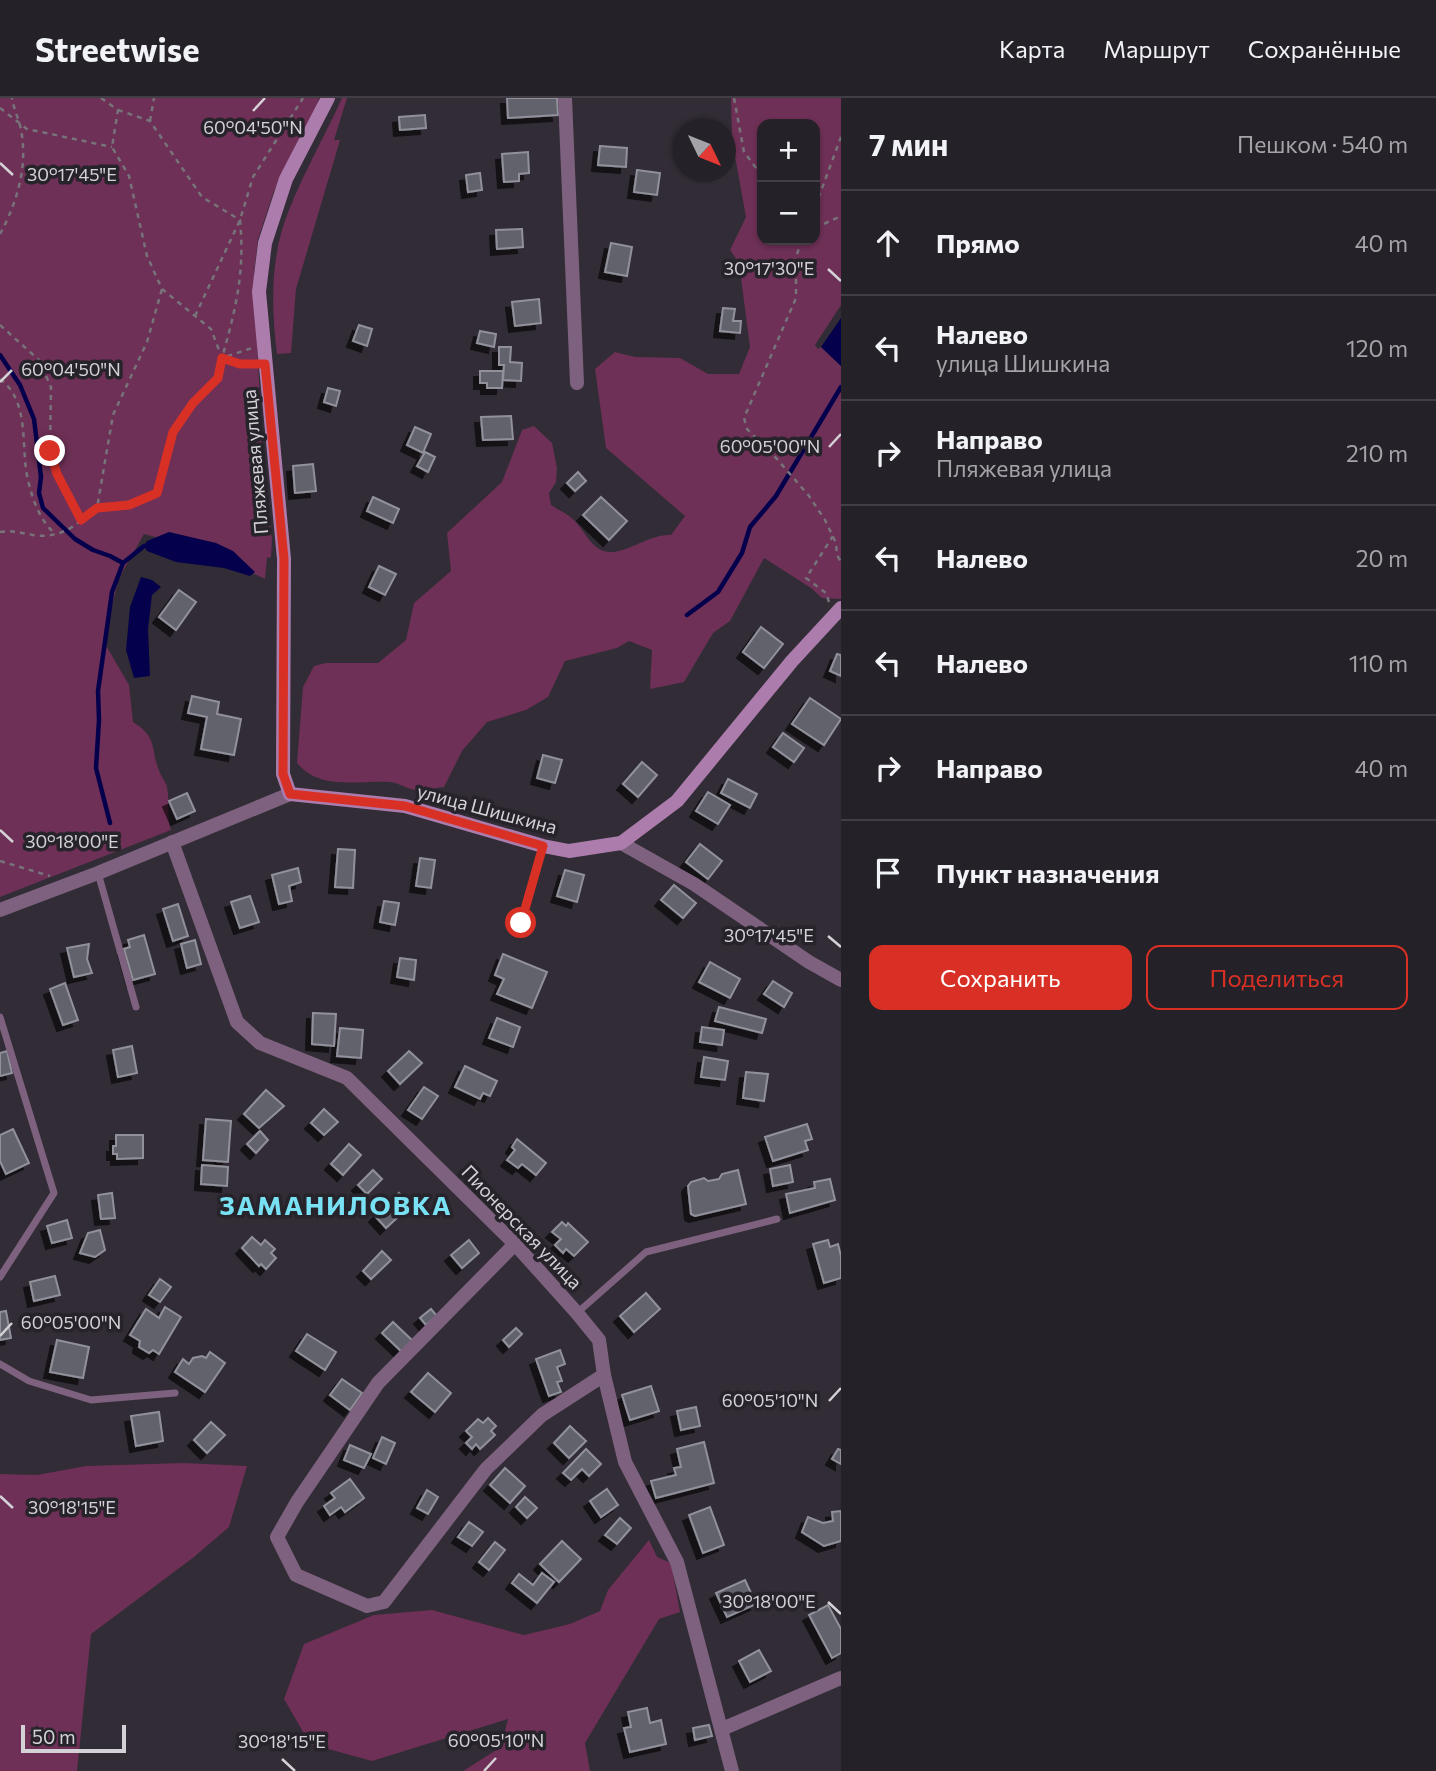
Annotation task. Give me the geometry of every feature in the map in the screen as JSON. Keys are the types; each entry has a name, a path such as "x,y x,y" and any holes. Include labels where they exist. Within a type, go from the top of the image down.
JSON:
{"street":[{"name":"Пляжевая улица","path":"290,794 283,774 284,559 259,292 265,243 286,179 328,98"},
{"path":"565,98 577,383"},
{"name":"улица Шишкина","path":"0,910 290,794 405,806 543,846 569,850 621,843 677,801 792,662 838,611"},
{"name":"Пионерская улица","path":"172,842 237,1022 260,1043 347,1078 514,1244 598,1340 625,1462 677,1562 732,1771"},
{"path":"621,843 694,884 809,962 841,980"},
{"path":"514,1244 378,1383 297,1502 277,1537 296,1575 367,1606 384,1602 486,1469 542,1415 604,1376"},
{"path":"722,1729 841,1678"}],"lane":[{"path":"521,923 543,846"},
{"path":"98,873 136,1007"},
{"path":"0,1017 54,1194 0,1277"},
{"path":"577,1313 646,1252 777,1219"},
{"path":"0,1364 29,1381 91,1400 175,1393"}],"path":[{"path":"0,234 10,215 22,172 22,136 12,98"},
{"path":"101,98 118,110 150,121 202,197 240,220"},
{"path":"150,121 154,98"},
{"path":"195,316 240,220 253,177 303,98"},
{"path":"734,98 744,152 757,169"},
{"path":"0,108 27,129 112,147"},
{"path":"118,110 112,147 129,176 147,256 162,289 211,329 222,358"},
{"path":"820,194 841,137"},
{"path":"820,226 841,216"},
{"path":"0,532 15,530 34,535 62,534 97,508 129,505 157,493 173,432 193,403 218,378 238,300 243,253 240,220"},
{"path":"800,245 796,257 797,287 793,305 744,418 747,429 809,496 833,537 841,562"},
{"path":"97,508 113,415 147,342 162,289"},
{"path":"0,325 38,360 51,387 50,451 57,474 81,520"},
{"path":"222,358 263,344"},
{"path":"222,358 240,364 265,364"},
{"path":"0,379 16,398 27,479 41,520 54,533"},
{"path":"833,537 806,578 825,593 838,611"},
{"path":"0,861 75,881"}],"shaded area":[{"path":"0,98 319,98 314,117 274,191 258,239 254,273 263,469 272,540 265,579 207,551 144,534 118,580 104,642 129,685 133,722 147,733 150,739 167,787 171,830 0,897"},
{"path":"342,98 347,98 334,140 340,140 296,289 291,353 277,354 273,299 278,245 295,196"},
{"path":"731,98 841,98 841,305 815,345 818,349 821,347 841,366 841,599 822,598 764,558 730,621 713,633 684,682 650,689 652,650 629,641 617,648 565,661 548,697 526,710 487,722 462,751 444,787 419,790 390,782 328,781 306,772 297,763 303,687 314,666 326,663 378,663 406,640 414,603 451,571 447,533 502,482 522,430 534,426 552,443 557,468 556,482 549,493 551,505 574,520 599,549 615,552 652,538 671,535 685,516 606,448 595,369 615,352 635,357 680,358 708,374 739,374 750,347 739,263 730,250 746,217 736,162 736,119 732,119"},
{"path":"841,318 841,366 821,347"},
{"path":"169,532 216,543 233,551 255,572 250,576 224,568 176,562 147,551 144,546 147,541"},
{"path":"141,577 152,580 161,587 152,595 148,629 150,676 134,678 126,650 130,607"},
{"path":"184,1463 247,1466 229,1527 194,1557 91,1634 77,1771 0,1771 0,1474 37,1475 86,1466"},
{"path":"649,1540 657,1557 671,1563 680,1612 659,1619 585,1743 590,1771 463,1771 501,1747 508,1719 372,1761 310,1744 284,1699 304,1644 374,1615 432,1610 524,1635 570,1624 600,1611 608,1590"}],"building":[{"path":"507,98 557,98 558,115 508,118"},
{"path":"425,115 426,128 400,130 399,117"},
{"path":"600,146 627,148 626,167 598,165"},
{"path":"528,152 529,173 519,174 519,181 504,182 502,154"},
{"path":"637,170 660,173 657,195 634,192"},
{"path":"480,173 482,190 468,192 466,175"},
{"path":"522,229 523,247 497,249 496,230"},
{"path":"611,243 632,247 627,276 605,272"},
{"path":"539,299 541,323 515,326 512,302"},
{"path":"723,308 735,309 733,321 741,321 740,333 720,331"},
{"path":"359,325 372,329 367,346 353,341"},
{"path":"480,331 496,334 494,347 477,343"},
{"path":"499,347 511,347 510,362 522,363 521,381 503,380 504,365 499,365"},
{"path":"480,371 503,371 502,388 487,388 487,383 480,383"},
{"path":"328,388 340,391 336,406 324,402"},
{"path":"511,416 513,439 483,440 481,417"},
{"path":"415,427 431,434 423,453 407,445"},
{"path":"425,452 435,457 428,472 417,466"},
{"path":"313,464 316,491 295,493 293,466"},
{"path":"578,472 586,481 575,491 567,483"},
{"path":"373,497 399,509 393,523 367,511"},
{"path":"601,497 627,521 609,540 583,515"},
{"path":"379,566 396,574 385,595 369,587"},
{"path":"179,590 196,602 176,630 159,617"},
{"path":"761,627 783,644 764,668 743,652"},
{"path":"837,654 841,655 841,676 830,671"},
{"path":"192,696 219,702 217,714 241,719 234,755 201,749 207,717 188,713"},
{"path":"810,698 841,719 824,745 792,724"},
{"path":"783,733 804,748 794,762 773,747"},
{"path":"543,755 562,760 555,783 537,778"},
{"path":"642,762 657,775 638,797 623,784"},
{"path":"728,779 757,794 750,808 721,793"},
{"path":"708,792 730,805 718,824 696,811"},
{"path":"187,793 195,811 177,819 169,801"},
{"path":"700,844 722,861 708,879 686,862"},
{"path":"338,849 355,850 353,888 335,887"},
{"path":"420,858 435,860 431,888 416,886"},
{"path":"298,868 301,882 289,886 292,901 279,904 272,875"},
{"path":"565,870 584,875 577,902 557,896"},
{"path":"674,885 696,903 683,918 661,900"},
{"path":"250,896 259,922 240,928 231,902"},
{"path":"384,901 399,903 395,925 380,922"},
{"path":"178,904 188,936 173,941 163,909"},
{"path":"144,935 155,974 133,980 124,949 130,947 128,940"},
{"path":"195,940 201,964 187,968 181,944"},
{"path":"89,944 87,959 92,973 74,977 67,948"},
{"path":"503,954 547,972 532,1008 497,994 504,979 495,975"},
{"path":"400,958 416,960 414,980 397,977"},
{"path":"710,962 740,979 730,998 699,982"},
{"path":"773,981 792,993 784,1007 764,994"},
{"path":"65,983 78,1020 63,1025 50,989"},
{"path":"719,1007 766,1019 762,1033 715,1021"},
{"path":"313,1013 336,1014 334,1046 312,1044"},
{"path":"497,1018 520,1027 513,1047 489,1038"},
{"path":"702,1027 724,1030 722,1045 700,1042"},
{"path":"340,1028 363,1030 361,1058 337,1056"},
{"path":"132,1046 137,1073 118,1077 113,1050"},
{"path":"7,1051 12,1073 0,1076 0,1053"},
{"path":"409,1051 422,1063 400,1084 388,1071"},
{"path":"704,1057 728,1061 725,1080 701,1077"},
{"path":"465,1066 497,1081 490,1096 483,1093 480,1099 455,1087"},
{"path":"746,1072 768,1074 764,1101 743,1098"},
{"path":"424,1087 438,1096 422,1119 408,1110"},
{"path":"266,1090 284,1106 259,1128 244,1114"},
{"path":"324,1109 338,1122 324,1135 311,1123"},
{"path":"206,1119 231,1121 228,1162 203,1160"},
{"path":"807,1124 812,1139 805,1141 808,1150 773,1161 765,1137"},
{"path":"13,1129 29,1163 6,1174 0,1161 0,1135"},
{"path":"260,1131 268,1140 256,1153 247,1144"},
{"path":"116,1135 143,1135 143,1158 117,1159 117,1154 113,1154"},
{"path":"517,1139 546,1163 536,1175 522,1164 518,1168 507,1160 515,1150 512,1147"},
{"path":"349,1144 361,1155 343,1175 331,1164"},
{"path":"202,1165 228,1167 227,1186 201,1184"},
{"path":"790,1165 793,1182 773,1186 770,1169"},
{"path":"373,1170 382,1179 367,1194 358,1185"},
{"path":"738,1170 746,1204 695,1216 691,1214 688,1186 691,1182 704,1178 708,1181 719,1179 722,1174"},
{"path":"830,1179 835,1200 790,1213 786,1194 815,1188 814,1182"},
{"path":"112,1193 115,1218 101,1219 98,1195"},
{"path":"399,1193 410,1206 386,1228 375,1216"},
{"path":"67,1220 72,1238 52,1243 47,1226"},
{"path":"562,1222 566,1226 568,1223 588,1242 574,1256 566,1249 563,1253 555,1245 561,1239 552,1232"},
{"path":"100,1230 105,1250 95,1257 80,1253 88,1233"},
{"path":"252,1237 261,1245 265,1240 275,1249 271,1253 276,1258 266,1269 261,1264 259,1266 242,1248"},
{"path":"469,1240 479,1253 462,1268 451,1255"},
{"path":"828,1240 830,1247 838,1244 841,1278 824,1283 813,1244"},
{"path":"382,1251 391,1260 371,1279 363,1271"},
{"path":"55,1276 60,1295 34,1301 30,1282"},
{"path":"160,1279 171,1287 160,1302 149,1295"},
{"path":"646,1293 660,1309 634,1332 620,1316"},
{"path":"165,1307 181,1317 159,1354 153,1350 149,1353 139,1347 140,1341 130,1335 146,1309 159,1318"},
{"path":"431,1309 437,1316 426,1325 420,1318"},
{"path":"6,1311 11,1338 0,1340 0,1312"},
{"path":"393,1322 413,1341 402,1352 382,1333"},
{"path":"516,1328 522,1334 509,1347 503,1340"},
{"path":"307,1334 336,1352 325,1370 296,1351"},
{"path":"57,1340 89,1347 83,1378 50,1372"},
{"path":"560,1350 565,1364 557,1367 562,1381 557,1382 561,1392 549,1396 536,1359"},
{"path":"210,1352 225,1363 205,1392 175,1372 183,1359 189,1364 193,1358 206,1358"},
{"path":"428,1373 451,1393 435,1412 411,1392"},
{"path":"342,1379 362,1393 350,1410 330,1395"},
{"path":"651,1386 659,1411 630,1420 622,1395"},
{"path":"696,1407 700,1426 681,1430 677,1411"},
{"path":"159,1412 163,1441 136,1446 131,1416"},
{"path":"488,1418 496,1426 491,1431 495,1435 480,1449 476,1444 472,1449 466,1443 472,1437 466,1431 478,1419 483,1423"},
{"path":"211,1422 225,1435 207,1453 194,1440"},
{"path":"570,1426 586,1441 569,1458 554,1443"},
{"path":"382,1437 395,1443 386,1464 373,1458"},
{"path":"704,1442 714,1483 656,1498 651,1481 676,1475 674,1468 681,1467 677,1449"},
{"path":"350,1445 371,1454 364,1468 344,1460"},
{"path":"586,1449 601,1464 589,1476 582,1469 571,1480 563,1473"},
{"path":"838,1449 841,1450 841,1464 832,1459"},
{"path":"505,1468 525,1486 510,1503 490,1485"},
{"path":"350,1479 364,1498 345,1512 341,1507 330,1515 324,1506 335,1498 331,1493"},
{"path":"607,1489 618,1505 601,1517 590,1501"},
{"path":"427,1490 438,1497 428,1514 417,1508"},
{"path":"525,1497 537,1508 527,1518 516,1507"},
{"path":"710,1507 724,1545 703,1553 689,1515"},
{"path":"841,1511 841,1541 824,1546 802,1532 808,1517 823,1523 833,1521 832,1512"},
{"path":"620,1518 631,1528 617,1544 605,1535"},
{"path":"469,1522 483,1532 472,1546 458,1537"},
{"path":"562,1541 581,1559 559,1582 540,1564"},
{"path":"495,1542 505,1550 489,1570 479,1562"},
{"path":"542,1573 554,1582 537,1603 512,1583 519,1574 533,1585"},
{"path":"745,1580 756,1604 727,1617 716,1593"},
{"path":"828,1605 841,1629 841,1653 832,1658 809,1615"},
{"path":"759,1650 771,1671 750,1682 739,1661"},
{"path":"647,1708 650,1723 661,1720 666,1744 630,1752 624,1728 631,1727 628,1712"},
{"path":"709,1725 712,1736 695,1740 693,1728"}],"waterway":[{"path":"0,355 20,385 34,419 41,477 39,493 43,508 75,539 123,563 112,592 98,691 96,768 110,823"},
{"path":"687,615 718,592 742,553 750,527 776,496 841,387"},
{"path":"123,563 144,546"}],"district":[{"name":"ЗАМАНИЛОВКА","path":"336,1206"}],"route":[{"path":"50,451 57,474 81,520 97,508 129,505 157,493 173,432 193,403 218,378 222,358 240,364 265,364 284,559 283,774 290,794 405,806 543,846 521,923"}]}
